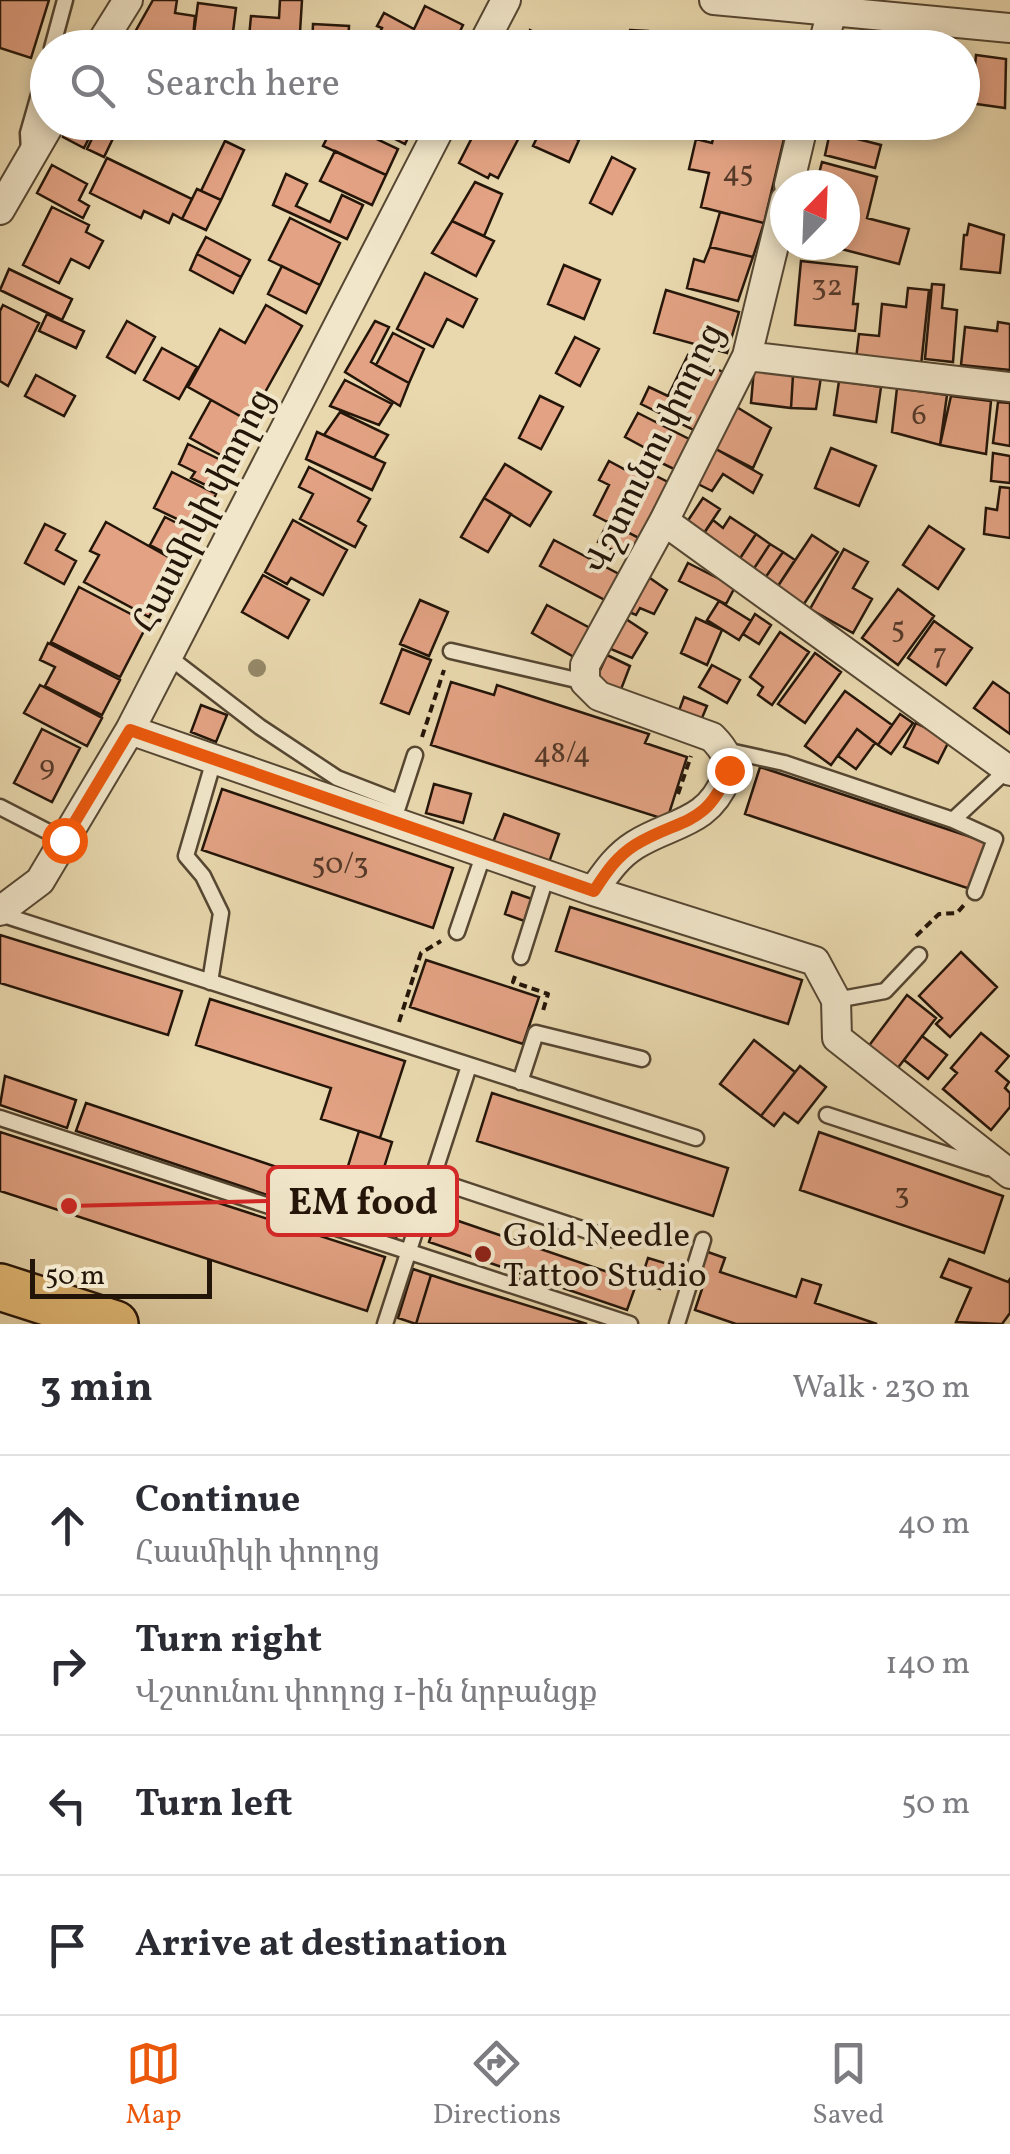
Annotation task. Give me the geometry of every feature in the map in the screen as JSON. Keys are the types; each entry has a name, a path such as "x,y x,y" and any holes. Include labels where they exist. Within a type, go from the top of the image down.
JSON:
{"main road":[{"path":"0,1288 115,1324"}],"street":[{"path":"109,30 128,0"},
{"path":"490,30 506,0"},
{"path":"714,0 833,6 1010,28"},
{"path":"0,210 40,140"},
{"name":"Հասմիկի փողոց","path":"0,912 40,881 130,730 434,140"},
{"path":"793,170 800,140"},
{"name":"Վշտունու փողոց","path":"585,674 747,356 770,260"},
{"path":"747,356 1010,387"},
{"path":"664,521 1009,770"},
{"path":"585,674 599,696 712,738 725,750 729,770 720,794 705,812 636,844 613,862 594,891"},
{"path":"130,730 214,760 396,812 484,853 814,961 836,1000 837,1038 1010,1174"}],"lane":[{"path":"56,30 64,0"},
{"path":"29,157 30,125"},
{"path":"451,651 585,674"},
{"path":"169,657 260,728 396,812 415,756"},
{"path":"725,750 784,763 953,820 995,839 975,892"},
{"path":"210,982 221,912 186,856 214,760"},
{"path":"953,820 1009,770"},
{"path":"0,807 64,840"},
{"path":"457,932 484,853"},
{"path":"521,957 547,875"},
{"path":"0,912 696,1138"},
{"path":"836,1000 885,992 919,955"},
{"path":"520,1082 536,1033 642,1059"},
{"path":"385,1324 469,1066"},
{"path":"827,1115 1010,1174"},
{"path":"0,1118 630,1324"},
{"path":"432,1179 612,1239"},
{"path":"677,1324 702,1240"}],"path":[{"path":"415,756 451,651"},
{"path":"667,830 698,732"},
{"path":"919,955 916,936 938,914 957,914 975,892"},
{"path":"393,1041 421,953 457,932"},
{"path":"521,957 513,982 548,994 536,1033"}],"building":[{"path":"0,0 49,0 40,30 30,30 30,58 0,48"},
{"path":"153,0 177,0 175,13 195,16 194,30 136,30"},
{"path":"280,0 302,0 300,30 250,30 251,16 279,18"},
{"path":"198,3 236,8 233,30 194,30"},
{"path":"425,6 463,25 461,30 381,30 377,26 384,13 414,29"},
{"path":"313,24 349,26 349,30 313,30"},
{"path":"980,56 1006,59 1005,108 980,105"},
{"path":"69,140 88,140 84,148"},
{"path":"91,140 112,140 104,157 87,149"},
{"path":"326,140 379,140 398,149 386,175 323,146"},
{"path":"471,140 518,140 498,178 490,174 488,178 459,163"},
{"path":"536,140 579,140 569,162 533,146"},
{"path":"696,140 784,140 777,170 770,170 770,198 764,223 701,207 709,173 689,169"},
{"path":"828,140 861,140 881,145 875,168 825,155"},
{"path":"225,141 244,150 221,200 201,191"},
{"path":"335,151 386,175 372,205 320,181"},
{"path":"612,157 635,169 612,214 590,203"},
{"path":"107,158 192,199 182,219 173,214 169,223 144,211 141,218 90,193"},
{"path":"822,162 851,170 820,170"},
{"path":"52,165 87,184 79,200 89,206 83,218 37,193"},
{"path":"860,172 877,177 867,218 909,229 899,264 860,254"},
{"path":"286,174 307,184 296,206 330,222 342,195 363,205 347,239 273,205"},
{"path":"475,182 502,194 484,236 452,221"},
{"path":"197,189 221,200 206,230 182,219"},
{"path":"52,207 89,225 86,232 103,241 89,268 71,259 59,283 23,265"},
{"path":"720,212 764,223 753,257 710,247"},
{"path":"290,218 340,243 320,285 269,260"},
{"path":"452,221 494,241 476,276 432,253"},
{"path":"969,224 1004,235 1000,273 961,269"},
{"path":"206,237 250,260 241,277 197,254"},
{"path":"710,247 753,257 738,301 687,288 694,259 704,262"},
{"path":"197,254 241,277 233,293 190,270"},
{"path":"801,261 857,267 855,331 795,325"},
{"path":"564,265 600,280 584,319 548,304"},
{"path":"282,266 320,285 306,313 268,294"},
{"path":"9,269 72,299 62,320 0,290"},
{"path":"425,273 477,299 463,327 447,319 433,347 397,329"},
{"path":"932,284 944,285 942,308 957,310 953,362 925,359"},
{"path":"908,288 929,290 921,366 856,359 859,334 879,336 882,304 906,307"},
{"path":"666,290 739,312 727,353 654,333"},
{"path":"3,305 39,323 8,386 0,381"},
{"path":"266,305 302,326 249,421 188,387 220,329 245,343"},
{"path":"47,314 84,331 76,348 39,331"},
{"path":"127,321 155,337 135,373 107,357"},
{"path":"375,321 389,327 371,362 409,383 400,406 345,372"},
{"path":"998,322 1010,324 1010,370 961,365 965,327 997,331"},
{"path":"393,333 424,349 409,383 376,365"},
{"path":"575,337 599,349 580,386 556,373"},
{"path":"162,348 197,367 179,399 144,380"},
{"path":"688,355 729,375 700,433 641,404 649,387 668,396"},
{"path":"754,369 793,375 791,408 751,403"},
{"path":"36,375 75,396 64,416 25,396"},
{"path":"793,375 821,377 816,409 791,408"},
{"path":"345,380 392,404 379,425 330,406"},
{"path":"839,381 881,387 876,422 834,415"},
{"path":"897,388 947,395 940,445 892,432"},
{"path":"540,396 563,407 541,449 519,438"},
{"path":"951,396 991,401 986,454 940,445"},
{"path":"211,400 249,421 228,459 190,438"},
{"path":"998,402 1010,403 1010,446 993,443"},
{"path":"735,406 771,428 753,468 714,448"},
{"path":"340,412 388,435 374,458 324,435"},
{"path":"638,413 693,441 678,471 647,456 647,449 625,437"},
{"path":"317,432 385,463 372,490 306,459"},
{"path":"188,444 231,465 218,491 191,478 195,472 179,464"},
{"path":"714,448 762,475 753,493 723,474 712,491 698,484"},
{"path":"831,448 876,466 859,506 815,488"},
{"path":"993,453 1010,456 1010,483 991,481"},
{"path":"609,461 624,469 628,462 668,482 639,538 594,515 609,485 599,480"},
{"path":"505,464 551,492 530,526 484,498"},
{"path":"309,467 370,499 358,521 366,526 355,547 300,519 313,494 299,487"},
{"path":"172,472 216,494 198,529 154,508"},
{"path":"1000,487 1010,488 1010,538 984,534 986,508 997,510"},
{"path":"484,498 511,514 488,552 461,537"},
{"path":"703,498 720,509 700,539 683,528"},
{"path":"165,517 196,533 181,561 150,545"},
{"path":"730,517 756,534 737,563 700,539 713,520 723,528"},
{"path":"293,520 347,550 323,595 291,578 287,584 265,572"},
{"path":"106,522 179,563 149,617 84,582 99,555 90,551"},
{"path":"608,522 639,538 628,558 598,542"},
{"path":"45,524 65,534 56,550 76,561 64,584 25,563"},
{"path":"929,526 964,549 938,589 903,565"},
{"path":"756,534 770,544 751,573 737,563"},
{"path":"812,535 838,552 802,607 776,589"},
{"path":"554,540 619,574 605,600 540,566"},
{"path":"770,544 783,552 763,581 751,573"},
{"path":"844,549 868,562 853,588 872,599 853,633 810,609"},
{"path":"783,552 795,560 776,589 763,581"},
{"path":"688,563 735,587 726,604 679,581"},
{"path":"263,575 309,600 288,638 242,612"},
{"path":"647,576 667,590 654,614 640,608 636,615 629,612"},
{"path":"79,587 148,623 120,677 51,642"},
{"path":"898,589 934,616 898,665 862,638"},
{"path":"420,600 448,612 429,656 400,644"},
{"path":"719,601 751,621 739,640 707,620"},
{"path":"547,605 590,628 574,657 532,633"},
{"path":"755,614 771,625 759,644 743,634"},
{"path":"623,617 647,633 632,658 606,647"},
{"path":"696,618 722,630 707,665 681,653"},
{"path":"934,621 972,648 946,685 908,658"},
{"path":"780,632 809,652 772,705 758,695 763,687 750,677"},
{"path":"48,643 120,680 102,715 45,686 55,667 40,660"},
{"path":"402,649 431,660 409,714 381,703"},
{"path":"815,653 841,672 805,723 778,704"},
{"path":"607,655 630,666 620,692 596,679"},
{"path":"712,665 740,680 727,703 699,687"},
{"path":"451,682 494,695 497,685 649,734 645,743 687,757 667,820 431,745"},
{"path":"993,682 1010,694 1010,734 974,708"},
{"path":"40,685 102,718 87,746 24,713"},
{"path":"845,691 892,725 878,745 857,729 831,765 805,746"},
{"path":"684,697 707,706 699,725 677,716"},
{"path":"201,705 227,715 216,742 191,732"},
{"path":"900,714 913,723 891,754 878,745"},
{"path":"916,723 950,739 938,763 904,747"},
{"path":"42,729 80,748 52,802 14,783"},
{"path":"857,729 875,743 856,769 838,756"},
{"path":"760,767 989,843 973,890 745,814"},
{"path":"434,784 471,794 463,823 426,813"},
{"path":"222,789 453,868 433,928 202,850"},
{"path":"504,814 559,834 546,871 490,850"},
{"path":"512,892 535,900 527,922 505,914"},
{"path":"570,907 802,980 788,1024 556,951"},
{"path":"0,935 182,991 168,1035 0,983"},
{"path":"961,952 997,987 950,1037 936,1024 942,1018 919,996"},
{"path":"426,960 539,997 523,1044 410,1007"},
{"path":"907,995 936,1018 897,1069 868,1047"},
{"path":"210,999 405,1061 380,1138 321,1119 331,1088 196,1045"},
{"path":"981,1033 1009,1056 996,1071 1009,1082 1005,1088 1010,1093 1010,1107 991,1130 943,1089 957,1073 951,1068"},
{"path":"922,1036 947,1055 928,1079 904,1060"},
{"path":"754,1040 795,1072 761,1116 720,1084"},
{"path":"800,1066 826,1087 798,1123 784,1113 774,1126 761,1116"},
{"path":"5,1076 76,1100 67,1128 0,1105"},
{"path":"492,1093 728,1168 713,1216 477,1141"},
{"path":"86,1103 405,1210 396,1238 76,1131"},
{"path":"359,1131 392,1142 377,1190 344,1179"},
{"path":"0,1132 385,1257 367,1311 0,1191"},
{"path":"819,1132 1003,1196 984,1253 800,1190"},
{"path":"438,1214 637,1282 627,1310 429,1242"},
{"path":"705,1251 725,1258 720,1272 796,1297 802,1279 821,1285 815,1303 877,1324 736,1324 695,1310 707,1274 698,1271"},
{"path":"648,1258 668,1264 660,1289 640,1283"},
{"path":"949,1259 1008,1282 1010,1279 1010,1313 1002,1324 956,1322 971,1288 941,1277"},
{"path":"413,1269 431,1275 416,1324 398,1318"},
{"path":"431,1275 458,1284 587,1324 416,1324"}],"place":[{"name":"EM food","path":"69,1206"},
{"name":"Gold Needle Tattoo Studio","path":"483,1254"}],"route":[{"path":"64,840 130,730 594,891 613,862 636,844 705,812 720,794 729,770"}]}
